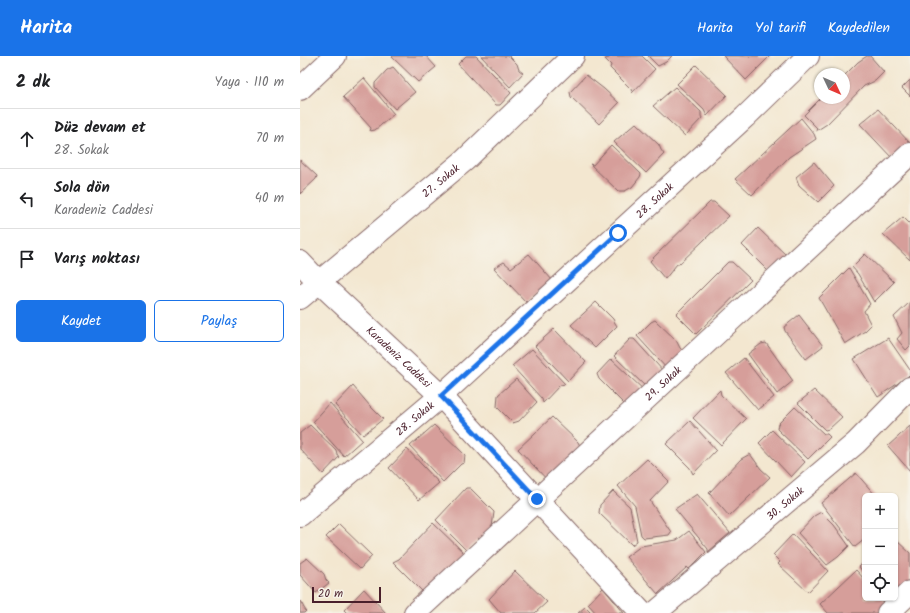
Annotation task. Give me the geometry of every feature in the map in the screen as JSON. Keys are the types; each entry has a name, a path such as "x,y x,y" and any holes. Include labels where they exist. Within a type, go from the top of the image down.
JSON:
{"street":[{"path":"300,89 335,56"},
{"name":"27. Sokak","path":"300,298 465,160 574,56"},
{"name":"28. Sokak","path":"300,515 441,396 740,122 808,56"},
{"name":"29. Sokak","path":"415,613 910,154"},
{"name":"Karadeniz Caddesi","path":"300,262 319,282 441,396 642,613"},
{"name":"30. Sokak","path":"655,613 856,443 910,388"},
{"path":"888,613 910,592"}],"building":[{"path":"426,56 436,67 418,82 392,57"},
{"path":"466,56 476,56 511,93 500,105 496,105 458,64"},
{"path":"481,56 509,56 523,73 510,87"},
{"path":"611,56 642,56 655,69 632,93 631,89 610,68 611,65 605,59"},
{"path":"648,56 672,56 666,62 658,66"},
{"path":"723,56 770,56 746,80"},
{"path":"867,56 870,56 884,72 875,81 864,86 850,100 850,70"},
{"path":"696,65 727,95 707,116 704,110 677,84"},
{"path":"393,67 415,92 395,109 375,87 375,83 387,70"},
{"path":"586,75 619,103 599,124 571,97 570,92"},
{"path":"364,78 394,114 375,130 370,131 371,128 343,97"},
{"path":"910,80 910,96 902,88"},
{"path":"675,87 701,112 702,118 685,136 653,106"},
{"path":"815,104 846,104 827,124 816,131 817,128 804,115"},
{"path":"878,109 910,143 892,158 860,124"},
{"path":"801,118 814,134 816,139 789,157 752,195 735,179"},
{"path":"636,123 659,145 664,154 646,173 614,142"},
{"path":"611,145 641,174 632,187 625,191 618,191 590,164 593,165"},
{"path":"300,160 317,176 316,179 300,194"},
{"path":"814,162 834,186 818,202 799,185 796,177"},
{"path":"710,202 714,202 729,216 679,264 677,264 665,279 650,261"},
{"path":"903,217 910,224 910,260 883,234"},
{"path":"758,228 789,258 768,271 742,245"},
{"path":"529,254 553,281 526,302 494,268 504,262 511,268"},
{"path":"865,254 894,282 874,302 858,274 852,267"},
{"path":"728,262 732,262 751,280 696,334 676,314"},
{"path":"849,268 870,304 864,311 871,325 865,331 845,344 819,298"},
{"path":"596,302 613,319 617,326 595,348 571,325"},
{"path":"910,302 910,346 906,350 897,339 902,333 894,317"},
{"path":"799,315 823,346 806,359 785,331 784,327"},
{"path":"655,320 676,340 686,355 668,370 637,336"},
{"path":"554,329 586,362 568,381 535,346"},
{"path":"888,338 910,370 910,374 878,397 854,359"},
{"path":"630,339 634,339 665,373 647,388 614,356"},
{"path":"766,343 793,381 777,394 748,354 761,344"},
{"path":"532,349 565,384 560,385 543,403 542,399 512,366"},
{"path":"744,358 774,397 758,410 726,373"},
{"path":"611,359 647,393 628,408 599,379 597,374"},
{"path":"516,379 537,402 519,421 513,423 497,407 498,395"},
{"path":"353,386 383,419 363,435 335,405"},
{"path":"720,390 721,395 746,419 721,445 693,418"},
{"path":"814,390 842,417 829,429 825,430 798,403"},
{"path":"330,403 362,440 344,456 313,422"},
{"path":"795,407 824,434 827,434 830,437 808,459 777,429 778,424"},
{"path":"552,417 578,442 581,448 552,485 518,449"},
{"path":"690,421 716,450 693,474 690,468 666,444"},
{"path":"310,425 336,450 339,457 323,474 300,449 300,433"},
{"path":"434,425 465,455 464,463 461,464 443,482 410,446"},
{"path":"910,426 910,471 888,446"},
{"path":"772,430 805,462 791,477 759,443"},
{"path":"407,449 439,483 419,500 389,468"},
{"path":"750,454 761,469 770,477 729,516 709,493 741,459"},
{"path":"647,459 669,481 650,501 671,532 669,535 644,538 641,535 635,506 618,486"},
{"path":"856,473 873,493 862,493 862,541 855,547 821,503"},
{"path":"466,488 470,488 494,512 492,527 467,551 436,520"},
{"path":"613,491 630,507 637,541 632,545 599,513 600,505"},
{"path":"697,494 730,533 708,552 708,549 675,509"},
{"path":"821,512 834,525 849,546 827,565 798,533 814,516"},
{"path":"433,523 465,554 425,594 393,562 399,559"},
{"path":"339,524 372,556 360,569 326,537"},
{"path":"689,531 706,552 689,569 687,567 658,594 626,557 641,546 677,540"},
{"path":"793,534 828,571 808,592 778,564 780,562 773,555"},
{"path":"898,542 910,553 910,582 898,593"},
{"path":"307,558 324,574 329,583 316,593 300,575 300,563"},
{"path":"856,570 862,577 862,601 884,601 887,604 878,613 828,613 820,604"},
{"path":"515,571 547,602 535,613 501,613 489,599"},
{"path":"603,588 624,613 596,613 588,604"},
{"path":"364,589 386,613 347,613 344,610"},
{"path":"300,601 306,611 304,613 300,613"},
{"path":"585,607 591,613 578,613"}],"route":[{"path":"537,499 441,396 618,233"}]}
